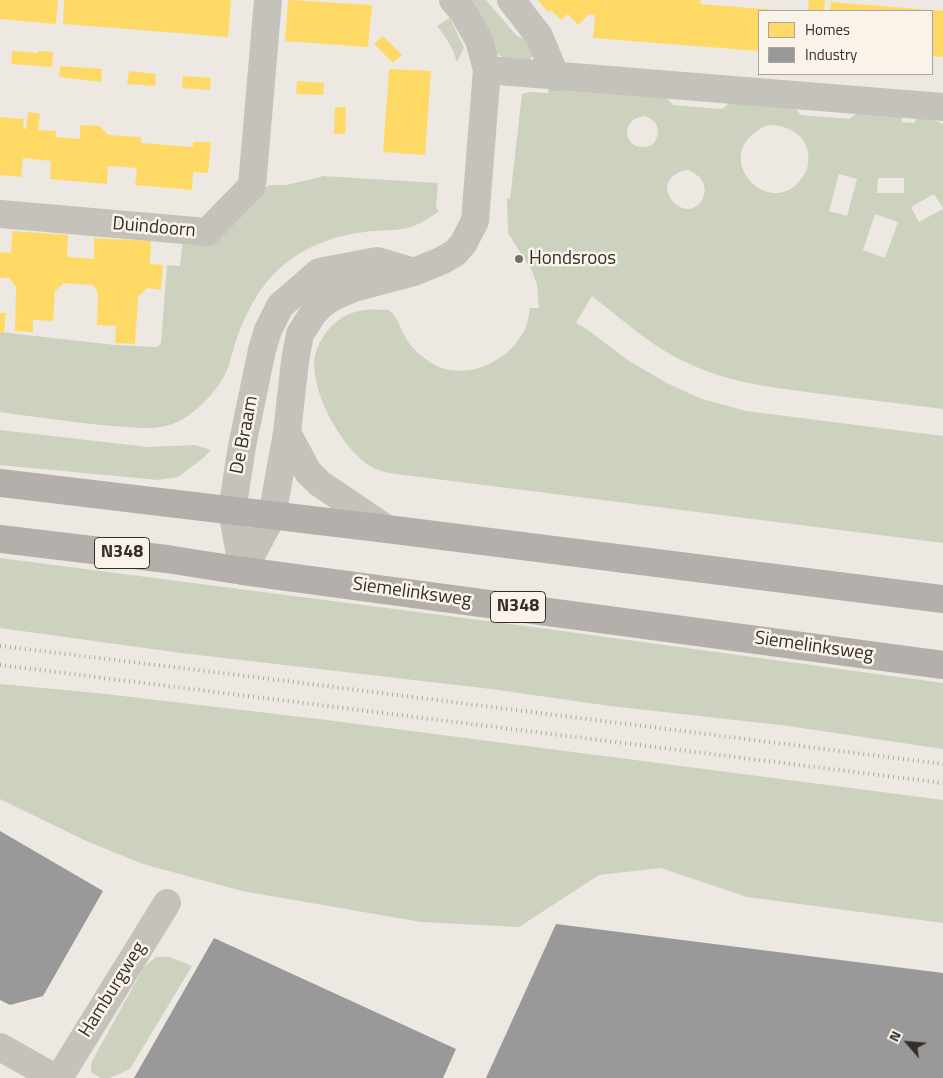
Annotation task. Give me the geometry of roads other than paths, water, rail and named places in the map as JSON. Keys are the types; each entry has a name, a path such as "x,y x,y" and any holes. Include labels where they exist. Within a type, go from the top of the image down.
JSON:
{"main road":[{"path":"0,483 387,529 943,599"},
{"name":"Siemelinksweg","path":"0,539 167,559 243,571 943,665"}],"street":[{"name":"Duindoorn","path":"0,214 206,232 252,186 268,0"},
{"name":"De Braam","path":"243,571 272,516 287,433 300,334 312,315 330,298 354,288 414,272 455,253 475,221 487,70 479,40 463,12 453,0"},
{"path":"511,0 540,36 556,77"},
{"path":"487,70 943,107"},
{"name":"De Braam","path":"243,571 232,511 242,446 262,350 268,330 280,306 319,272 377,261 414,272"},
{"path":"287,433 308,472 319,484 387,529"},
{"name":"Hamburgweg","path":"57,1078 167,903"},
{"path":"0,1047 57,1078"}],"railway":[{"path":"0,646 943,764"},
{"path":"0,665 943,783"}],"place":[{"name":"Hondsroos","path":"519,259"}]}
